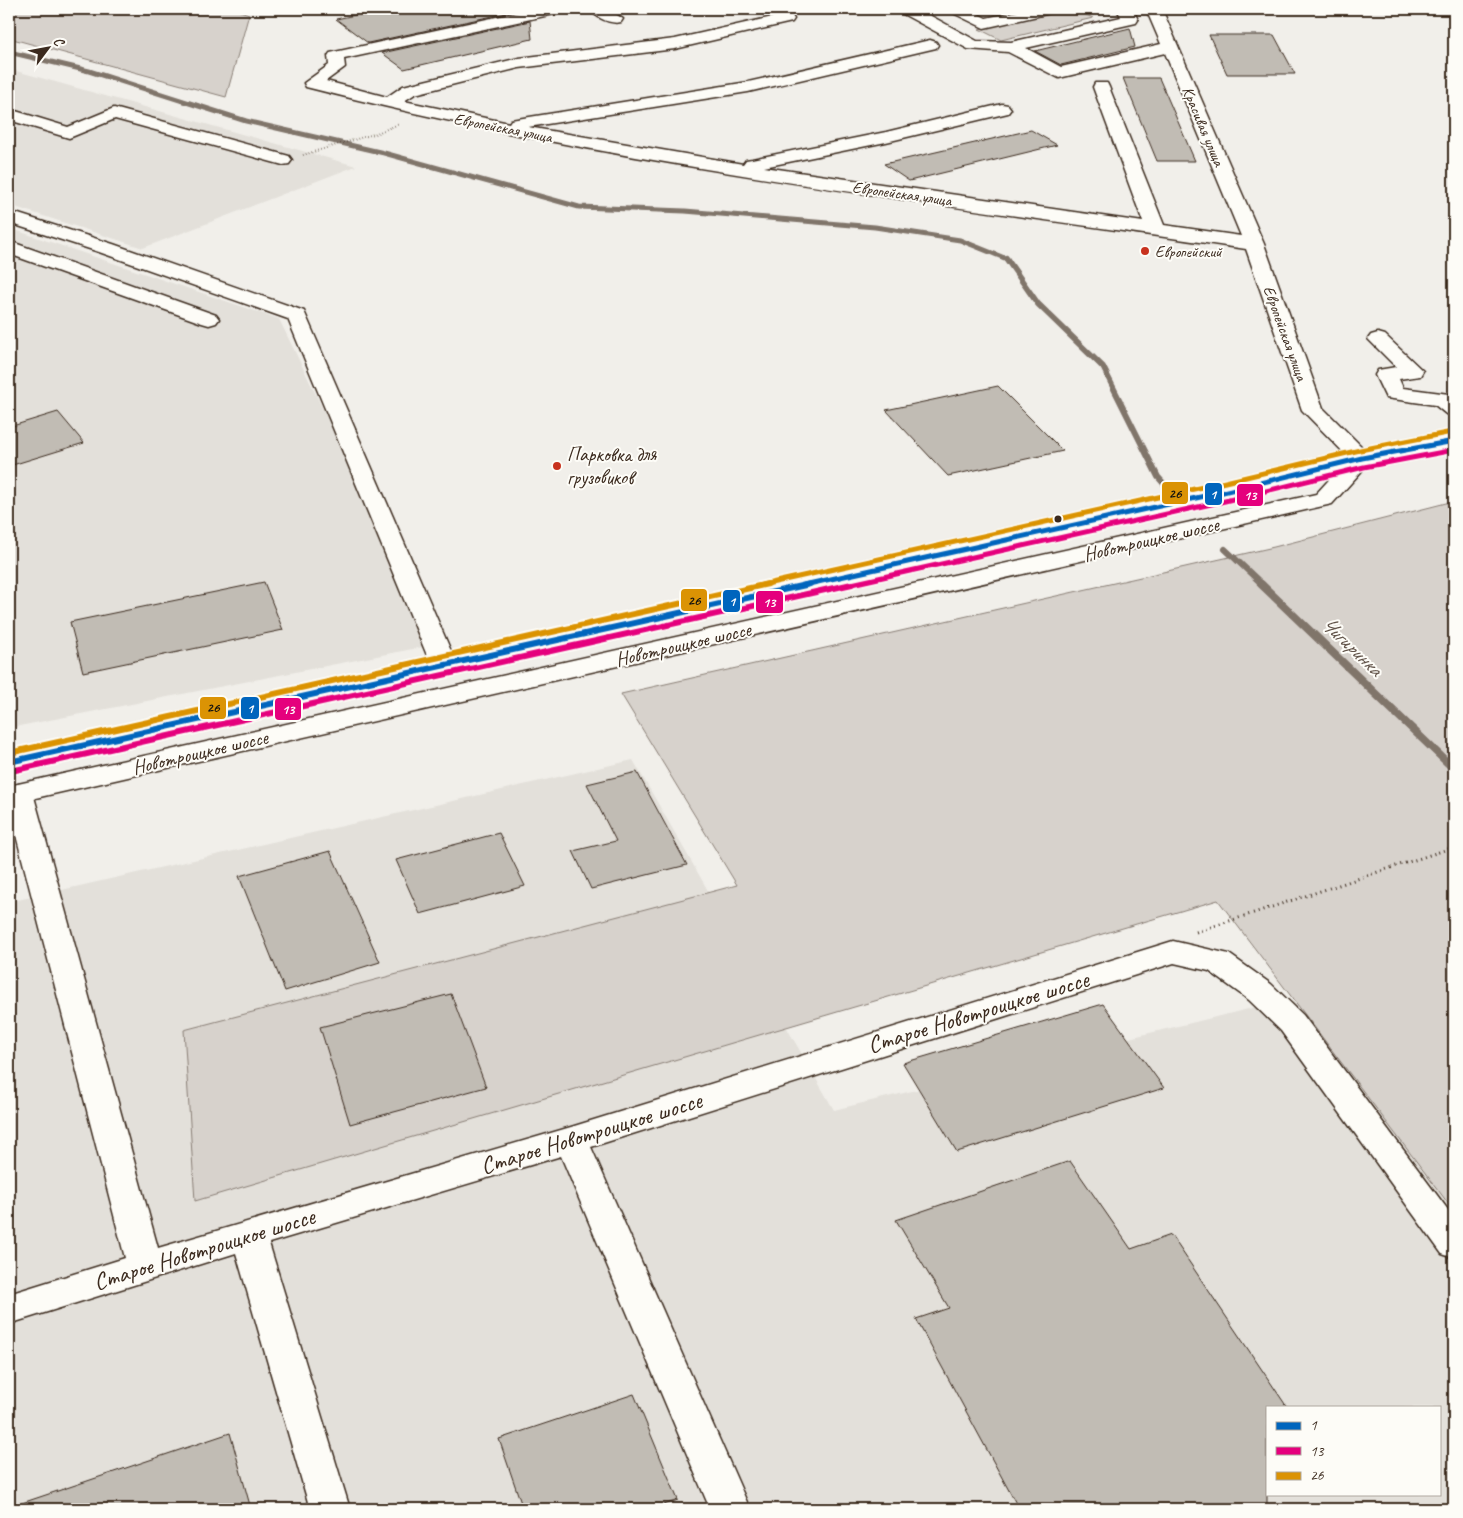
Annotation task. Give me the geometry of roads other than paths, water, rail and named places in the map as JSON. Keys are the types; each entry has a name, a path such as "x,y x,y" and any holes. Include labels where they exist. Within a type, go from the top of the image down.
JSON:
{"street":[{"name":"Европейская улица","path":"554,9 336,56 337,67 312,83 389,103 496,127 731,168 1254,244 1313,410 1362,458"},
{"path":"597,9 614,19"},
{"path":"913,9 909,11 974,46 1010,47 1130,20 1125,9"},
{"path":"958,9 984,23 1049,9"},
{"name":"Красивая улица","path":"1154,9 1254,244"},
{"path":"389,103 408,90 518,63 675,44 786,19"},
{"path":"496,127 748,87 930,46"},
{"path":"1010,47 1059,73 1170,47"},
{"path":"1101,87 1156,230"},
{"path":"731,168 886,137 1002,109"},
{"path":"9,114 70,133 114,114 283,160"},
{"path":"9,217 106,248 297,315 444,665"},
{"path":"9,247 209,319"},
{"path":"1378,339 1412,371 1386,374 1394,392 1441,400 1454,409"},
{"path":"1362,458 1454,441"},
{"name":"Новотроицкое шоссе","path":"9,762 1213,494 1362,458"},
{"name":"Новотроицкое шоссе","path":"14,794 1324,499 1362,458"},
{"path":"14,794 145,1266"},
{"name":"Старое Новотроицкое шоссе","path":"9,1309 145,1266 571,1140 1173,952 1218,962 1260,992 1292,1023 1454,1244"},
{"path":"571,1140 730,1509"},
{"path":"249,1236 330,1509"}],"waterway":[{"path":"9,52 89,71 246,121 384,153 579,207 685,211 875,227 960,240 1007,259"},
{"path":"1007,259 1038,304 1103,367 1158,477 1173,494"},
{"name":"Чигиринка","path":"1225,549 1263,585"},
{"name":"Чигиринка","path":"1261,584 1454,769"}],"place":[{"name":"Европейский","path":"1145,251"},
{"name":"Парковка для грузовиков","path":"557,466"}]}
